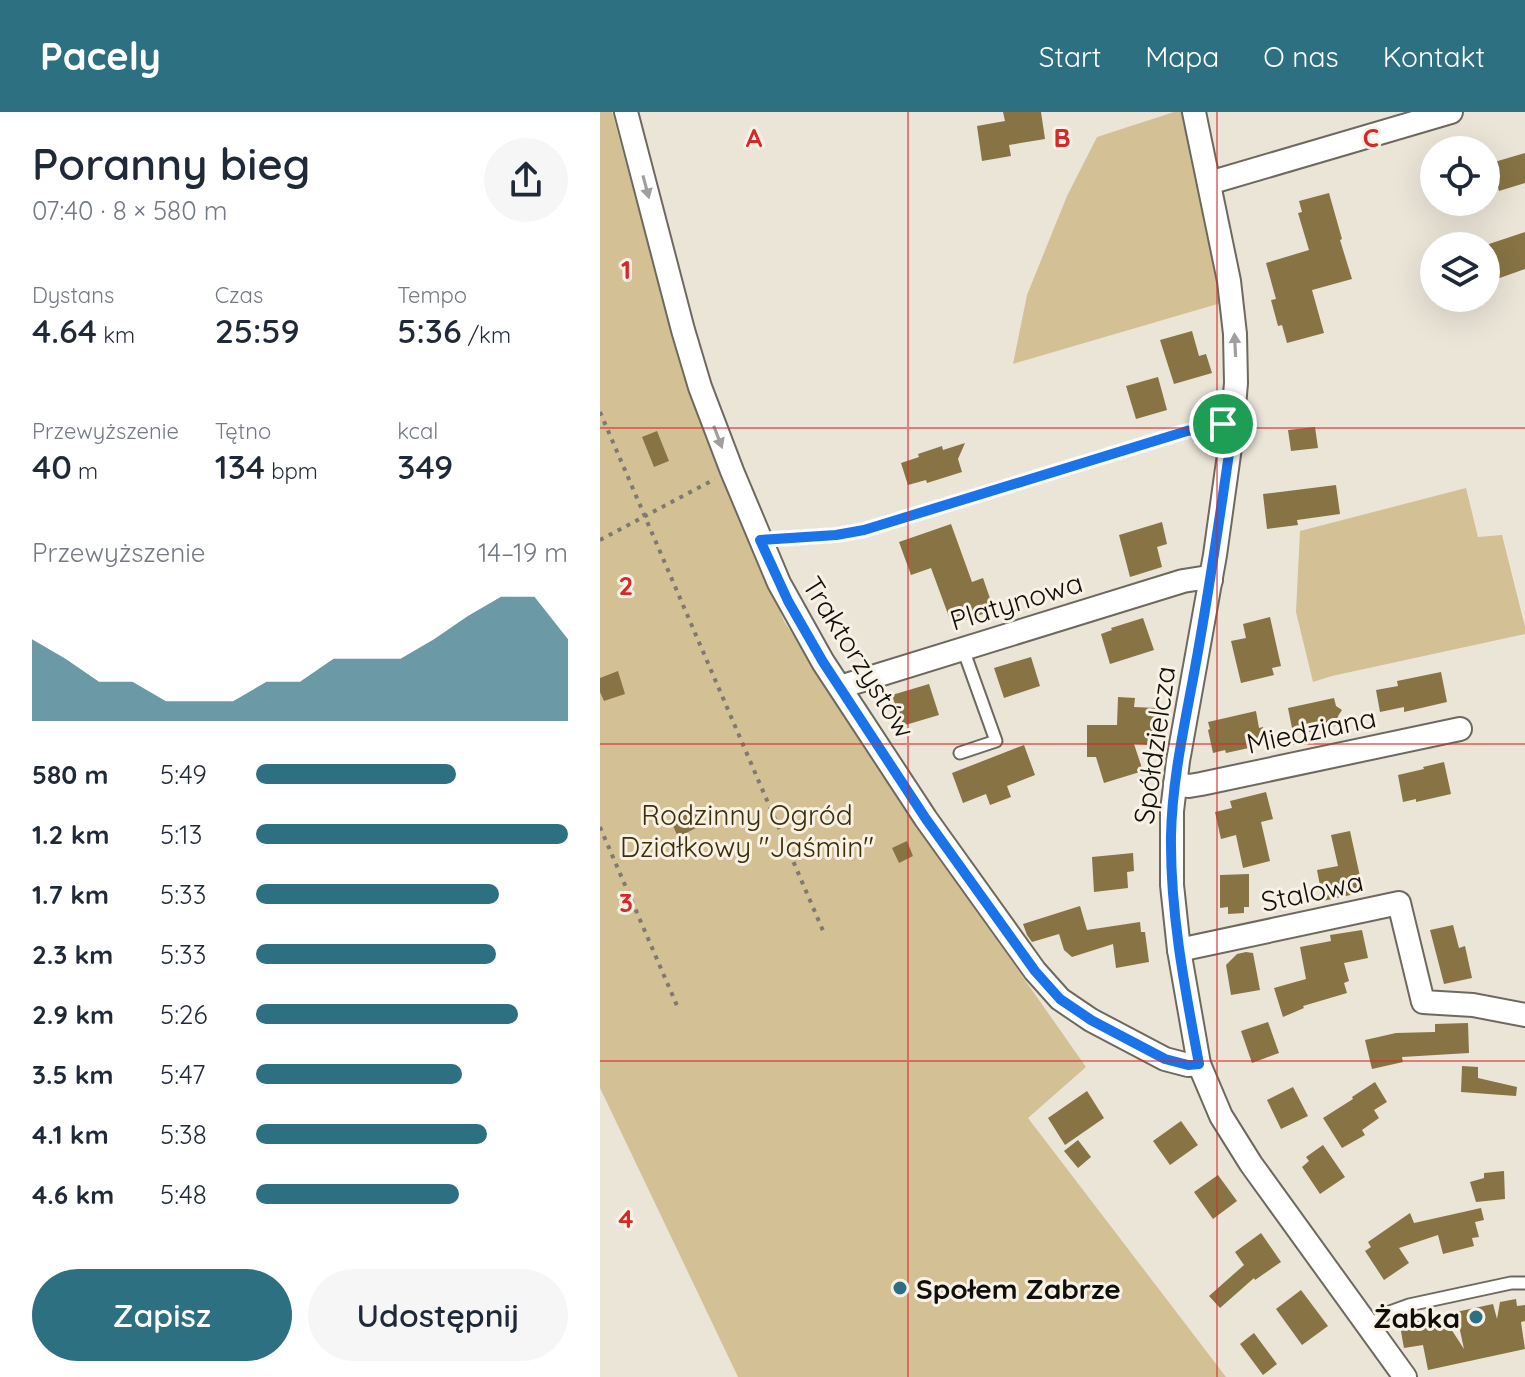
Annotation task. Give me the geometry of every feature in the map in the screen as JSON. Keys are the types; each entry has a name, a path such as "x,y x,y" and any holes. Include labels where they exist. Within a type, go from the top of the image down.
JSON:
{"street":[{"name":"Traktorzystów","path":"626,112 708,412 793,612 926,819 1048,986 1060,999 1091,1020 1165,1059 1188,1065 1199,1064"},
{"name":"Spółdzielcza","path":"1194,112 1229,281 1236,361 1233,424 1211,580 1172,811 1171,861 1179,950 1199,1064 1221,1116 1405,1377"},
{"path":"1209,183 1451,112"},
{"name":"Platynowa","path":"840,687 1183,581 1211,580"},
{"name":"Miedziana","path":"1175,784 1201,784 1460,729"},
{"name":"Stalowa","path":"1179,950 1399,903 1423,1002 1473,1005 1525,1015"}],"lane":[{"path":"760,540 864,530 1187,431 1233,424"},
{"path":"960,753 996,741 963,649"},
{"path":"1368,1327 1387,1313 1409,1305 1511,1283 1525,1283"}],"path":[{"path":"600,412 824,933"},
{"path":"600,540 732,471"},
{"path":"600,827 678,1008"}],"green space":[{"name":"Rodzinny Ogród Działkowy \"Jaśmin\"","path":"600,112 612,112 685,380 784,621 959,886 1086,1067 1028,1118 1226,1377 738,1377 600,1088"},
{"path":"1174,112 1184,112 1221,303 1013,364 1027,295 1067,196 1097,137"},
{"path":"1466,488 1478,537 1502,535 1525,634 1313,682 1296,612 1300,531"}],"building":[{"path":"1003,112 1041,112 1045,139 1009,145 1011,156 982,161 977,126 1005,121"},
{"path":"1525,153 1525,183 1500,191 1500,160"},
{"path":"1329,193 1352,279 1312,290 1324,333 1287,343 1282,325 1278,326 1271,300 1276,299 1266,263 1309,250 1298,213 1302,212 1299,201"},
{"path":"1525,232 1525,269 1500,278 1500,240"},
{"path":"1192,331 1199,356 1206,354 1212,373 1174,384 1160,340"},
{"path":"1158,377 1167,410 1136,419 1126,386"},
{"path":"1315,427 1318,448 1291,451 1288,430"},
{"path":"657,431 669,461 654,467 642,437"},
{"path":"965,443 958,459 962,472 927,483 926,480 908,485 901,463 942,446 943,450"},
{"path":"1336,485 1340,514 1297,520 1298,525 1267,529 1263,494"},
{"path":"1162,522 1167,544 1157,547 1162,567 1130,577 1119,535"},
{"path":"951,524 972,582 983,578 994,610 952,625 931,568 911,575 899,542"},
{"path":"1270,617 1281,666 1272,668 1274,675 1241,683 1231,641 1246,638 1243,624"},
{"path":"1143,618 1154,650 1110,664 1101,634"},
{"path":"1031,657 1040,686 1004,698 994,668"},
{"path":"618,671 625,694 604,701 600,678"},
{"path":"1441,672 1447,702 1404,712 1404,707 1380,712 1376,690 1398,686 1397,681"},
{"path":"929,684 939,715 902,726 892,695"},
{"path":"1118,697 1135,698 1134,707 1157,708 1156,745 1134,744 1143,771 1104,783 1096,757 1087,757 1087,725 1117,725"},
{"path":"1334,698 1336,706 1342,710 1338,716 1340,725 1293,733 1288,708"},
{"path":"1256,711 1259,728 1263,727 1267,744 1213,753 1208,722"},
{"path":"1024,745 1035,775 1007,786 1011,797 990,805 986,794 963,803 952,773"},
{"path":"1444,762 1451,794 1403,802 1398,775"},
{"path":"1266,792 1273,819 1261,822 1270,861 1243,868 1236,835 1221,839 1215,812 1232,808 1230,801"},
{"path":"695,807 704,824 678,837 670,819"},
{"path":"1350,831 1361,881 1358,882 1360,890 1355,894 1323,901 1317,870 1338,866 1331,835"},
{"path":"907,841 913,856 899,863 892,848"},
{"path":"1133,853 1134,871 1127,872 1128,888 1094,892 1092,857"},
{"path":"1249,874 1249,907 1244,907 1244,913 1228,914 1228,907 1220,908 1220,875"},
{"path":"1080,906 1087,930 1140,922 1141,932 1145,932 1149,962 1116,968 1113,944 1072,957 1064,950 1059,934 1032,942 1027,935 1023,924"},
{"path":"1453,925 1459,948 1465,946 1472,978 1444,984 1430,930"},
{"path":"1362,930 1368,958 1344,963 1349,981 1344,983 1347,993 1303,1006 1283,1017 1274,988 1306,979 1300,947 1331,941 1330,935"},
{"path":"1253,953 1260,990 1231,995 1226,965 1237,954"},
{"path":"1268,1022 1279,1053 1252,1063 1241,1031"},
{"path":"1468,1023 1469,1053 1402,1057 1403,1062 1372,1069 1365,1040 1396,1033 1435,1032 1435,1024"},
{"path":"1462,1066 1478,1067 1478,1078 1517,1087 1516,1096 1461,1092"},
{"path":"1375,1082 1387,1102 1374,1110 1379,1118 1362,1130 1365,1135 1342,1148 1323,1118"},
{"path":"1293,1087 1308,1116 1281,1129 1267,1100"},
{"path":"1087,1091 1104,1118 1065,1145 1048,1118"},
{"path":"1181,1121 1198,1145 1170,1165 1153,1141"},
{"path":"1078,1140 1091,1157 1078,1168 1064,1151"},
{"path":"1323,1145 1345,1177 1320,1194 1302,1167 1309,1161 1306,1157"},
{"path":"1504,1171 1505,1199 1476,1202 1470,1182 1484,1178 1484,1173"},
{"path":"1218,1175 1237,1201 1213,1219 1194,1192"},
{"path":"1481,1208 1484,1220 1475,1222 1479,1237 1472,1238 1474,1246 1443,1254 1438,1235 1399,1248 1409,1263 1384,1280 1365,1251 1371,1247 1368,1242 1410,1213 1414,1223"},
{"path":"1261,1233 1281,1262 1254,1278 1220,1308 1209,1296 1244,1265 1235,1252"},
{"path":"1301,1290 1328,1326 1302,1345 1276,1309"},
{"path":"1516,1299 1517,1306 1525,1305 1525,1321 1521,1322 1525,1349 1428,1370 1423,1345 1404,1348 1400,1326 1442,1315 1464,1349 1456,1312 1493,1304 1497,1319 1500,1302"},
{"path":"1254,1333 1277,1364 1263,1375 1240,1344"}],"place":[{"name":"Społem Zabrze","path":"900,1288"},
{"name":"Żabka","path":"1476,1317"}],"route":[{"path":"1223,424 1233,424 1231,440 1172,811 1172,885 1179,950 1199,1064 1188,1065 1165,1059 1091,1020 1060,999 1035,971 926,819 823,662 799,623 760,540 864,530 1187,431 1223,424"}]}
